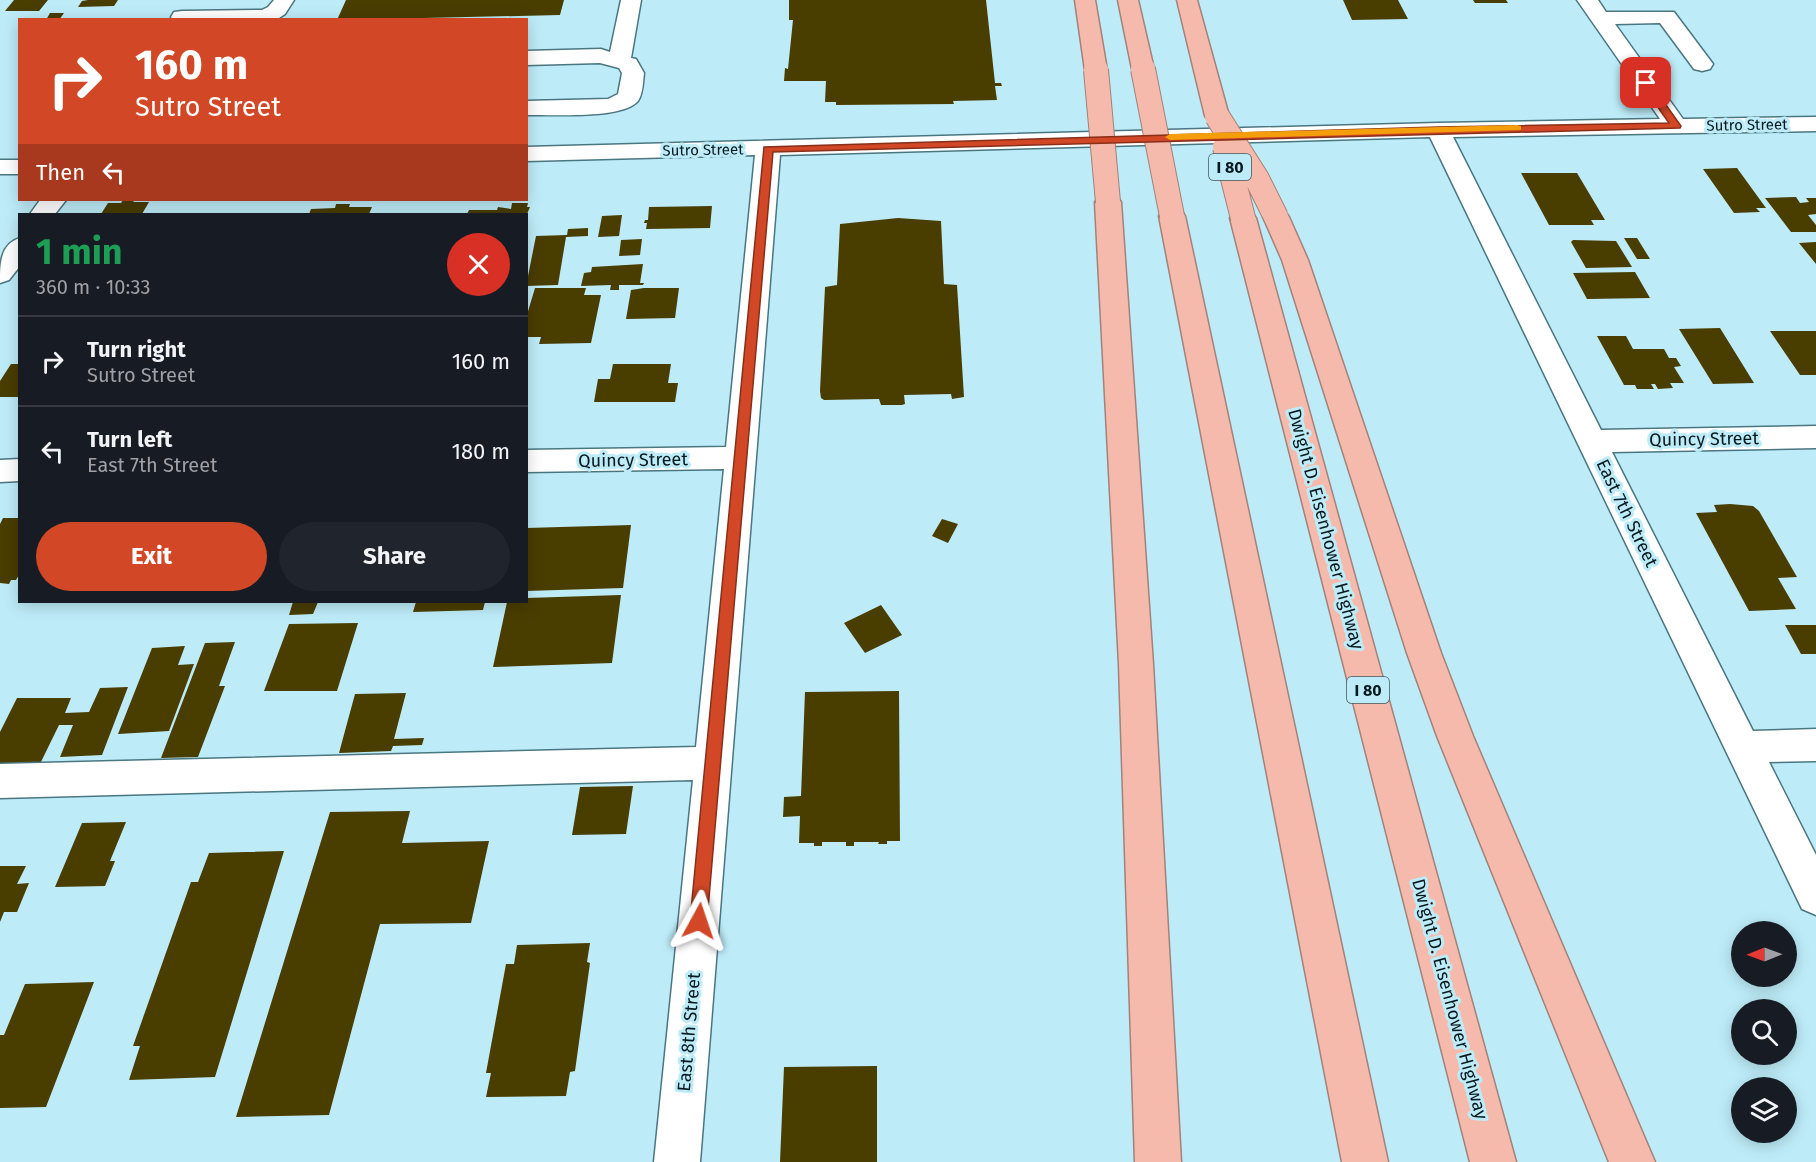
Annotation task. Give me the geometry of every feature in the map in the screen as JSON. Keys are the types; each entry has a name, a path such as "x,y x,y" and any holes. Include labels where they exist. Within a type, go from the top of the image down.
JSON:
{"highway":[{"path":"1085,0 1096,70 1108,202 1136,664 1158,1162"},
{"path":"1128,0 1365,1162"},
{"name":"Dwight D. Eisenhower Highway","path":"1187,0 1217,116 1260,218 1494,1162"},
{"path":"1217,116 1252,171 1260,218 1309,301 1424,653 1455,736 1632,1162"}],"street":[{"path":"185,12 260,18 279,9 284,0"},
{"path":"619,60 631,0"},
{"path":"1587,0 1676,126"},
{"path":"1600,18 1666,17 1702,64"},
{"path":"528,58 601,56 628,63 633,73 629,97 620,103 608,106 528,108"},
{"name":"Sutro Street","path":"528,154 1438,130 1816,124"},
{"name":"East 7th Street","path":"1438,130 1816,896"},
{"name":"East 8th Street","path":"677,1162 768,149"},
{"path":"0,167 18,167"},
{"path":"43,213 52,201"},
{"path":"0,274 18,249"},
{"name":"Quincy Street","path":"1591,441 1816,437"},
{"name":"Quincy Street","path":"528,461 739,458"},
{"path":"0,471 18,470"},
{"path":"1743,747 1816,745"},
{"path":"0,781 712,763"}],"building":[{"path":"14,0 48,0 39,11 5,11"},
{"path":"118,0 114,6 78,7 82,1"},
{"path":"346,0 564,0 560,15 338,18"},
{"path":"789,0 986,0 995,83 1001,83 1002,86 995,86 997,100 953,101 954,104 836,105 836,102 825,102 826,81 784,81 785,68 788,69 793,20 789,20"},
{"path":"1343,0 1398,0 1408,19 1352,20"},
{"path":"1473,0 1506,0 1508,3 1475,3"},
{"path":"50,13 64,13 60,18 47,18"},
{"path":"1737,168 1766,208 1756,208 1760,212 1734,213 1703,169"},
{"path":"1521,173 1577,173 1605,220 1591,220 1594,225 1549,225"},
{"path":"1796,197 1800,203 1809,202 1806,198 1816,198 1816,214 1808,215 1816,225 1816,232 1791,232 1765,198"},
{"path":"122,201 149,202 143,213 102,213 108,203"},
{"path":"512,203 528,203 527,207 530,207 527,213 468,213 469,210 497,210 498,207 511,209"},
{"path":"336,204 350,204 349,207 372,207 369,213 309,213 311,209 335,208"},
{"path":"712,206 710,228 646,229 647,223 644,223 648,220 649,207"},
{"path":"622,215 619,236 598,237 602,216"},
{"path":"898,218 941,221 944,284 957,285 964,397 952,399 951,394 904,395 905,404 902,405 881,405 879,399 824,400 821,398 820,391 825,287 837,285 840,224"},
{"path":"588,228 588,236 566,237 558,285 528,286 536,236 567,235 568,229"},
{"path":"1624,238 1637,238 1650,259 1637,259"},
{"path":"642,239 640,255 619,256 621,240"},
{"path":"1573,240 1616,241 1632,267 1586,268 1571,242"},
{"path":"1816,242 1816,264 1799,243"},
{"path":"643,264 640,283 644,283 643,285 619,285 619,290 610,290 611,285 581,286 584,273 591,272 592,267"},
{"path":"1635,272 1650,298 1587,299 1573,273"},
{"path":"535,288 586,288 584,295 601,295 591,343 539,344 541,337 528,337 528,311"},
{"path":"679,288 675,318 626,319 631,290"},
{"path":"1720,328 1754,383 1713,384 1679,329"},
{"path":"1770,331 1816,331 1816,375 1800,375"},
{"path":"1597,336 1626,336 1633,349 1664,349 1669,358 1676,358 1681,366 1674,367 1684,383 1670,383 1673,388 1658,389 1655,384 1651,384 1654,389 1637,389 1635,385 1624,385"},
{"path":"11,364 18,364 18,397 0,397 0,381"},
{"path":"613,364 671,364 668,383 678,383 675,402 594,402 598,379 610,379"},
{"path":"1714,505 1753,506 1759,511 1797,577 1778,578 1796,609 1749,611 1696,513 1717,512"},
{"path":"3,518 18,518 18,576 9,584 0,583 0,524"},
{"path":"942,519 958,524 948,543 932,536"},
{"path":"631,525 623,588 528,591 528,528"},
{"path":"621,595 612,663 493,667 507,603 528,603 528,598"},
{"path":"293,603 318,603 313,614 289,615"},
{"path":"416,603 485,603 483,610 413,612"},
{"path":"881,605 902,635 865,653 844,623"},
{"path":"358,623 337,691 264,691 289,624"},
{"path":"1785,625 1816,625 1816,654 1801,654"},
{"path":"235,642 219,686 225,686 198,757 161,758 205,643"},
{"path":"185,646 178,665 194,664 169,731 118,734 152,648"},
{"path":"128,687 102,755 60,757 73,725 59,725 38,768 0,769 0,732 17,698 71,698 65,713 89,712 100,688"},
{"path":"899,691 900,841 887,841 887,844 854,842 854,846 846,846 846,842 822,842 822,846 814,846 814,843 799,843 800,816 783,817 784,797 801,796 805,692"},
{"path":"406,693 394,739 424,738 422,745 393,746 391,751 339,753 355,694"},
{"path":"633,786 626,834 572,835 580,787"},
{"path":"410,811 402,843 489,841 471,923 380,924 329,1115 236,1117 330,812"},
{"path":"126,822 110,861 115,861 105,886 55,887 82,823"},
{"path":"284,851 215,1077 129,1080 140,1046 133,1046 191,882 198,882 209,853"},
{"path":"0,866 26,866 17,884 29,883 17,912 4,912 0,922"},
{"path":"590,943 587,962 590,963 575,1071 570,1072 566,1096 486,1097 491,1073 486,1073 506,964 514,964 517,945"},
{"path":"94,982 46,1107 0,1108 0,1035 4,1035 25,984"},
{"path":"877,1066 877,1162 780,1162 784,1067"}],"slow traffic":[{"path":"1170,137 1517,128"}],"route":[{"path":"699,921 768,149 1438,130 1676,126 1646,83"}]}
